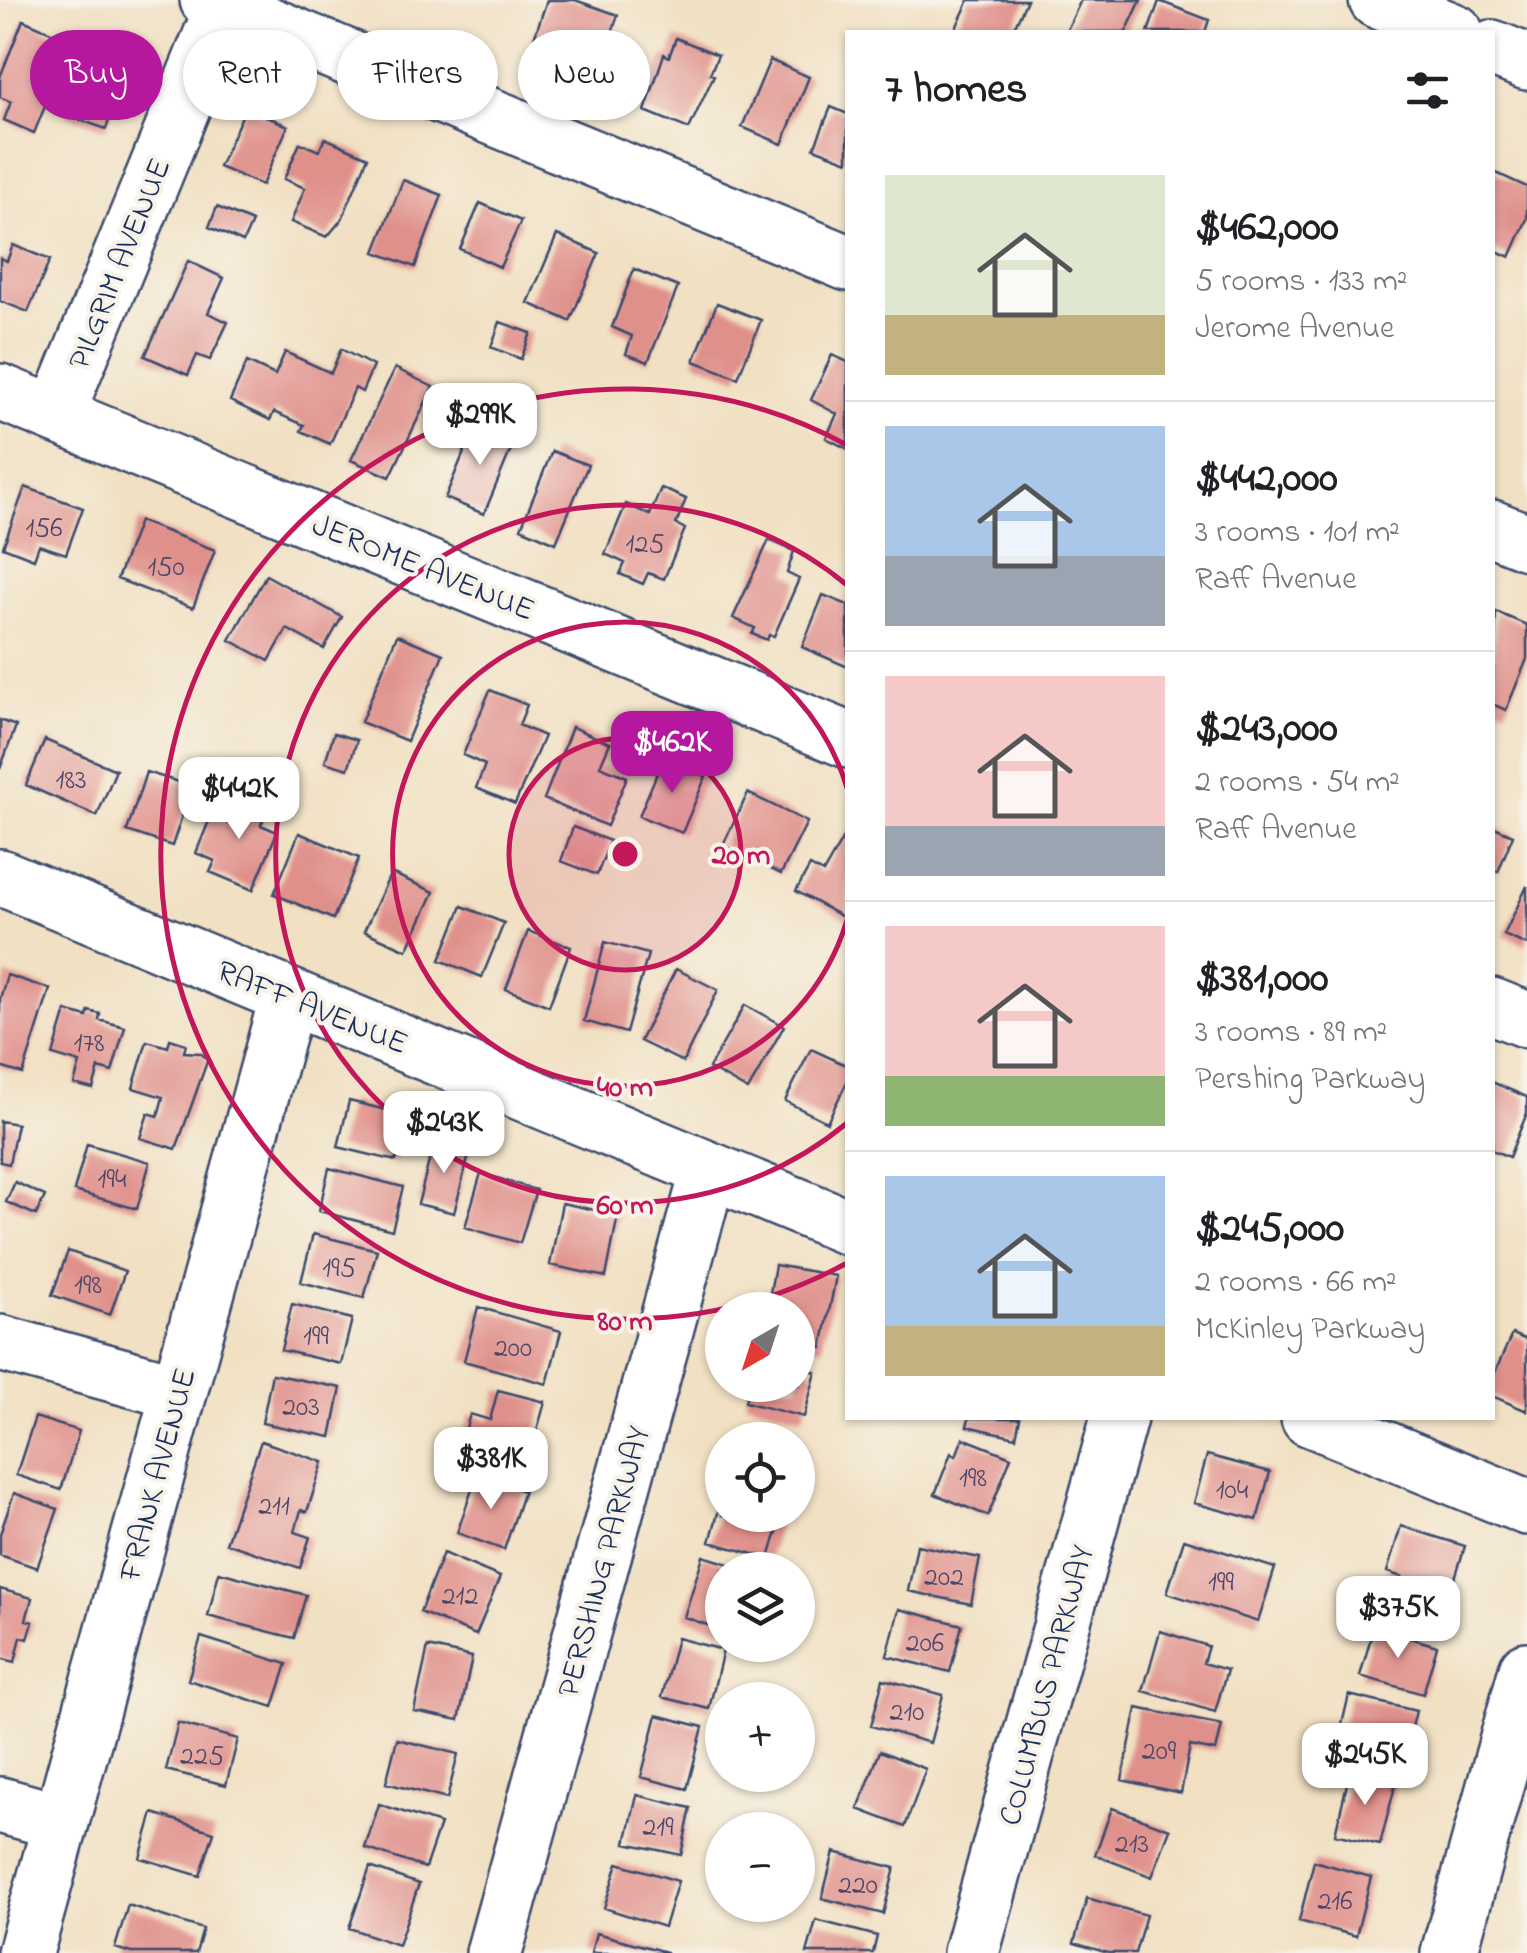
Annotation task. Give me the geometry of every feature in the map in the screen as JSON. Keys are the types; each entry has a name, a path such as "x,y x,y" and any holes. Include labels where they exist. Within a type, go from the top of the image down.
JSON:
{"street":[{"path":"1376,0 1451,30"},
{"path":"219,2 845,262"},
{"name":"PILGRIM AVENUE","path":"56,414 219,2"},
{"path":"1495,49 1527,62"},
{"name":"JEROME AVENUE","path":"0,392 845,739"},
{"path":"1495,529 1527,542"},
{"name":"RAFF AVENUE","path":"0,877 845,1226"},
{"name":"FRANK AVENUE","path":"25,1953 288,996"},
{"path":"1495,1007 1527,1020"},
{"name":"PERSHING PARKWAY","path":"494,1953 710,1170"},
{"path":"0,1343 179,1392"},
{"name":"COLUMBUS PARKWAY","path":"972,1953 1118,1420"},
{"path":"1315,1420 1527,1507"},
{"path":"1449,1953 1527,1670"},
{"path":"0,1806 61,1822"}],"building":[{"path":"547,0 575,0 618,15 613,30 537,30"},
{"path":"969,0 1027,0 1013,30 956,28"},
{"path":"1081,0 1141,0 1127,30 1067,30"},
{"path":"1159,1 1209,20 1206,30 1149,30"},
{"path":"23,20 46,30 30,30 30,120 39,120 34,133 4,120 11,102 0,97 0,77"},
{"path":"676,38 718,55 710,74 714,75 689,129 650,113 650,96 664,54 669,57"},
{"path":"770,60 809,77 782,144 742,127"},
{"path":"831,107 845,113 845,160 814,148"},
{"path":"80,120 109,120 106,129"},
{"path":"240,120 275,120 288,126 262,185 219,167"},
{"path":"325,138 368,157 342,219 327,237 291,222 305,188 284,179 300,143 319,151"},
{"path":"1495,172 1527,187 1527,219 1510,257 1495,250"},
{"path":"403,180 442,195 415,267 375,252"},
{"path":"480,203 521,221 500,267 460,249"},
{"path":"217,207 252,222 243,242 209,227"},
{"path":"557,235 599,253 570,321 528,303"},
{"path":"13,245 50,260 28,312 0,301 0,258 7,261"},
{"path":"188,261 224,278 208,313 228,322 210,360 197,355 188,375 145,356"},
{"path":"634,269 678,287 648,362 626,354 632,336 612,327"},
{"path":"717,303 761,320 738,378 694,361"},
{"path":"500,322 531,333 521,359 491,347"},
{"path":"341,349 373,366 362,392 355,388 330,444 301,431 304,425 274,412 270,420 230,401 247,362 275,375 285,352 331,373"},
{"path":"832,355 845,361 845,448 826,438 837,414 811,400"},
{"path":"395,368 433,387 390,477 351,460"},
{"path":"477,421 516,437 484,514 445,498"},
{"path":"552,451 588,465 556,543 521,528"},
{"path":"25,487 83,508 66,554 39,545 34,559 3,547"},
{"path":"661,488 686,499 676,524 685,529 664,579 648,573 643,584 620,574 625,563 605,554 626,504 650,515"},
{"path":"139,521 215,550 193,608 117,579"},
{"path":"769,540 794,551 787,573 799,579 774,636 769,635 767,640 752,634 755,628 733,618"},
{"path":"266,575 342,617 324,649 287,629 269,661 230,640"},
{"path":"823,595 845,604 845,666 802,647"},
{"path":"1496,612 1527,625 1527,659 1506,710 1495,705"},
{"path":"397,635 443,654 407,741 361,722"},
{"path":"490,690 527,705 519,725 544,736 515,804 476,788 485,765 463,755"},
{"path":"0,720 16,726 0,769"},
{"path":"572,727 610,743 600,766 627,777 607,826 544,799"},
{"path":"334,733 357,740 348,769 325,762"},
{"path":"45,740 116,770 97,816 26,785"},
{"path":"663,759 706,776 682,833 639,816"},
{"path":"146,772 192,786 172,846 127,831"},
{"path":"244,791 270,802 261,825 277,832 253,890 210,872 215,861 196,853 211,816 230,824"},
{"path":"748,793 807,822 781,874 723,845"},
{"path":"573,827 610,841 597,875 561,861"},
{"path":"1495,827 1513,835 1498,872 1495,871"},
{"path":"299,833 359,858 333,919 274,894"},
{"path":"845,834 845,918 796,891 810,866 823,873"},
{"path":"391,873 434,892 407,950 364,931"},
{"path":"1527,886 1527,945 1504,935"},
{"path":"462,906 504,923 482,977 440,960"},
{"path":"528,931 571,947 549,1006 506,989"},
{"path":"605,942 648,954 626,1033 584,1021"},
{"path":"676,969 718,990 683,1062 640,1041"},
{"path":"7,975 50,989 23,1074 0,1067 0,999"},
{"path":"745,1005 784,1026 748,1090 709,1068"},
{"path":"66,1011 87,1017 89,1011 100,1014 99,1020 125,1027 112,1072 99,1068 93,1089 74,1084 80,1063 53,1055"},
{"path":"170,1039 186,1044 184,1052 200,1053 208,1059 176,1149 140,1138 148,1113 158,1116 163,1097 133,1088 147,1041 168,1047"},
{"path":"811,1049 845,1065 845,1086 827,1122 785,1101"},
{"path":"1495,1083 1527,1097 1527,1113 1509,1157 1495,1151"},
{"path":"349,1101 407,1115 396,1161 338,1147"},
{"path":"0,1121 17,1124 9,1164 0,1162"},
{"path":"435,1138 471,1147 454,1213 418,1204"},
{"path":"87,1144 150,1162 137,1209 74,1191"},
{"path":"329,1168 403,1187 392,1230 319,1211"},
{"path":"481,1173 536,1190 520,1243 465,1227"},
{"path":"15,1182 45,1196 36,1215 6,1202"},
{"path":"562,1203 618,1215 606,1277 550,1265"},
{"path":"313,1234 377,1250 364,1298 301,1282"},
{"path":"68,1251 125,1271 110,1315 52,1295"},
{"path":"775,1265 836,1276 822,1348 815,1347 815,1292 770,1292"},
{"path":"292,1304 352,1319 341,1364 281,1350"},
{"path":"478,1307 561,1331 547,1384 464,1361"},
{"path":"1512,1334 1527,1340 1527,1411 1495,1397 1495,1372"},
{"path":"272,1374 341,1388 331,1437 262,1423"},
{"path":"498,1390 545,1402 528,1463 461,1446 470,1414 490,1420"},
{"path":"745,1402 808,1402 804,1417"},
{"path":"35,1417 79,1431 61,1490 16,1475"},
{"path":"968,1420 1020,1420 1016,1437 967,1426"},
{"path":"963,1438 1011,1457 988,1516 935,1494 951,1453 956,1456"},
{"path":"261,1441 323,1462 307,1512 301,1510 295,1532 310,1537 300,1568 226,1543"},
{"path":"1207,1455 1270,1472 1257,1520 1194,1503"},
{"path":"477,1475 524,1491 504,1550 457,1533"},
{"path":"14,1493 58,1509 37,1568 0,1555 0,1534"},
{"path":"1401,1526 1465,1546 1441,1623 1393,1607 1402,1577 1387,1572"},
{"path":"713,1532 777,1532 771,1552 747,1552 710,1542"},
{"path":"1184,1539 1275,1568 1258,1622 1167,1593"},
{"path":"917,1545 980,1558 971,1604 908,1591"},
{"path":"443,1553 500,1577 476,1635 420,1612"},
{"path":"703,1556 705,1557 705,1624 684,1617"},
{"path":"219,1572 306,1595 294,1638 208,1616"},
{"path":"0,1589 32,1598 26,1620 33,1622 28,1639 21,1637 15,1662 0,1658"},
{"path":"899,1609 962,1625 950,1672 887,1656"},
{"path":"1374,1627 1437,1646 1423,1694 1360,1676"},
{"path":"1160,1631 1208,1646 1203,1663 1227,1670 1215,1712 1143,1691"},
{"path":"201,1637 287,1664 273,1707 188,1680"},
{"path":"677,1638 705,1645 705,1662 720,1662 715,1682 705,1682 705,1708 662,1697"},
{"path":"428,1647 472,1657 459,1720 414,1711"},
{"path":"883,1679 943,1695 930,1743 871,1726"},
{"path":"1349,1695 1416,1711 1402,1769 1335,1753"},
{"path":"1137,1708 1222,1725 1216,1751 1190,1746 1181,1793 1122,1780"},
{"path":"657,1715 703,1727 687,1789 641,1777"},
{"path":"178,1723 238,1739 226,1785 166,1770"},
{"path":"397,1739 458,1754 447,1799 386,1783"},
{"path":"880,1751 926,1769 905,1827 858,1809"},
{"path":"1350,1771 1396,1782 1380,1845 1335,1834"},
{"path":"637,1795 691,1808 681,1855 626,1843"},
{"path":"379,1804 440,1824 425,1868 365,1848"},
{"path":"1112,1808 1170,1829 1152,1877 1095,1855"},
{"path":"153,1813 214,1832 200,1876 140,1858"},
{"path":"834,1852 895,1868 883,1914 822,1898"},
{"path":"1314,1861 1371,1877 1356,1936 1299,1921"},
{"path":"618,1863 678,1881 664,1927 604,1908"},
{"path":"370,1867 419,1884 398,1945 349,1928"},
{"path":"1087,1898 1146,1915 1135,1953 1108,1953 1074,1943"},
{"path":"128,1905 203,1929 196,1953 131,1953 115,1948"},
{"path":"816,1920 877,1936 873,1953 807,1953"},
{"path":"596,1933 666,1952 666,1953 591,1953"}]}
